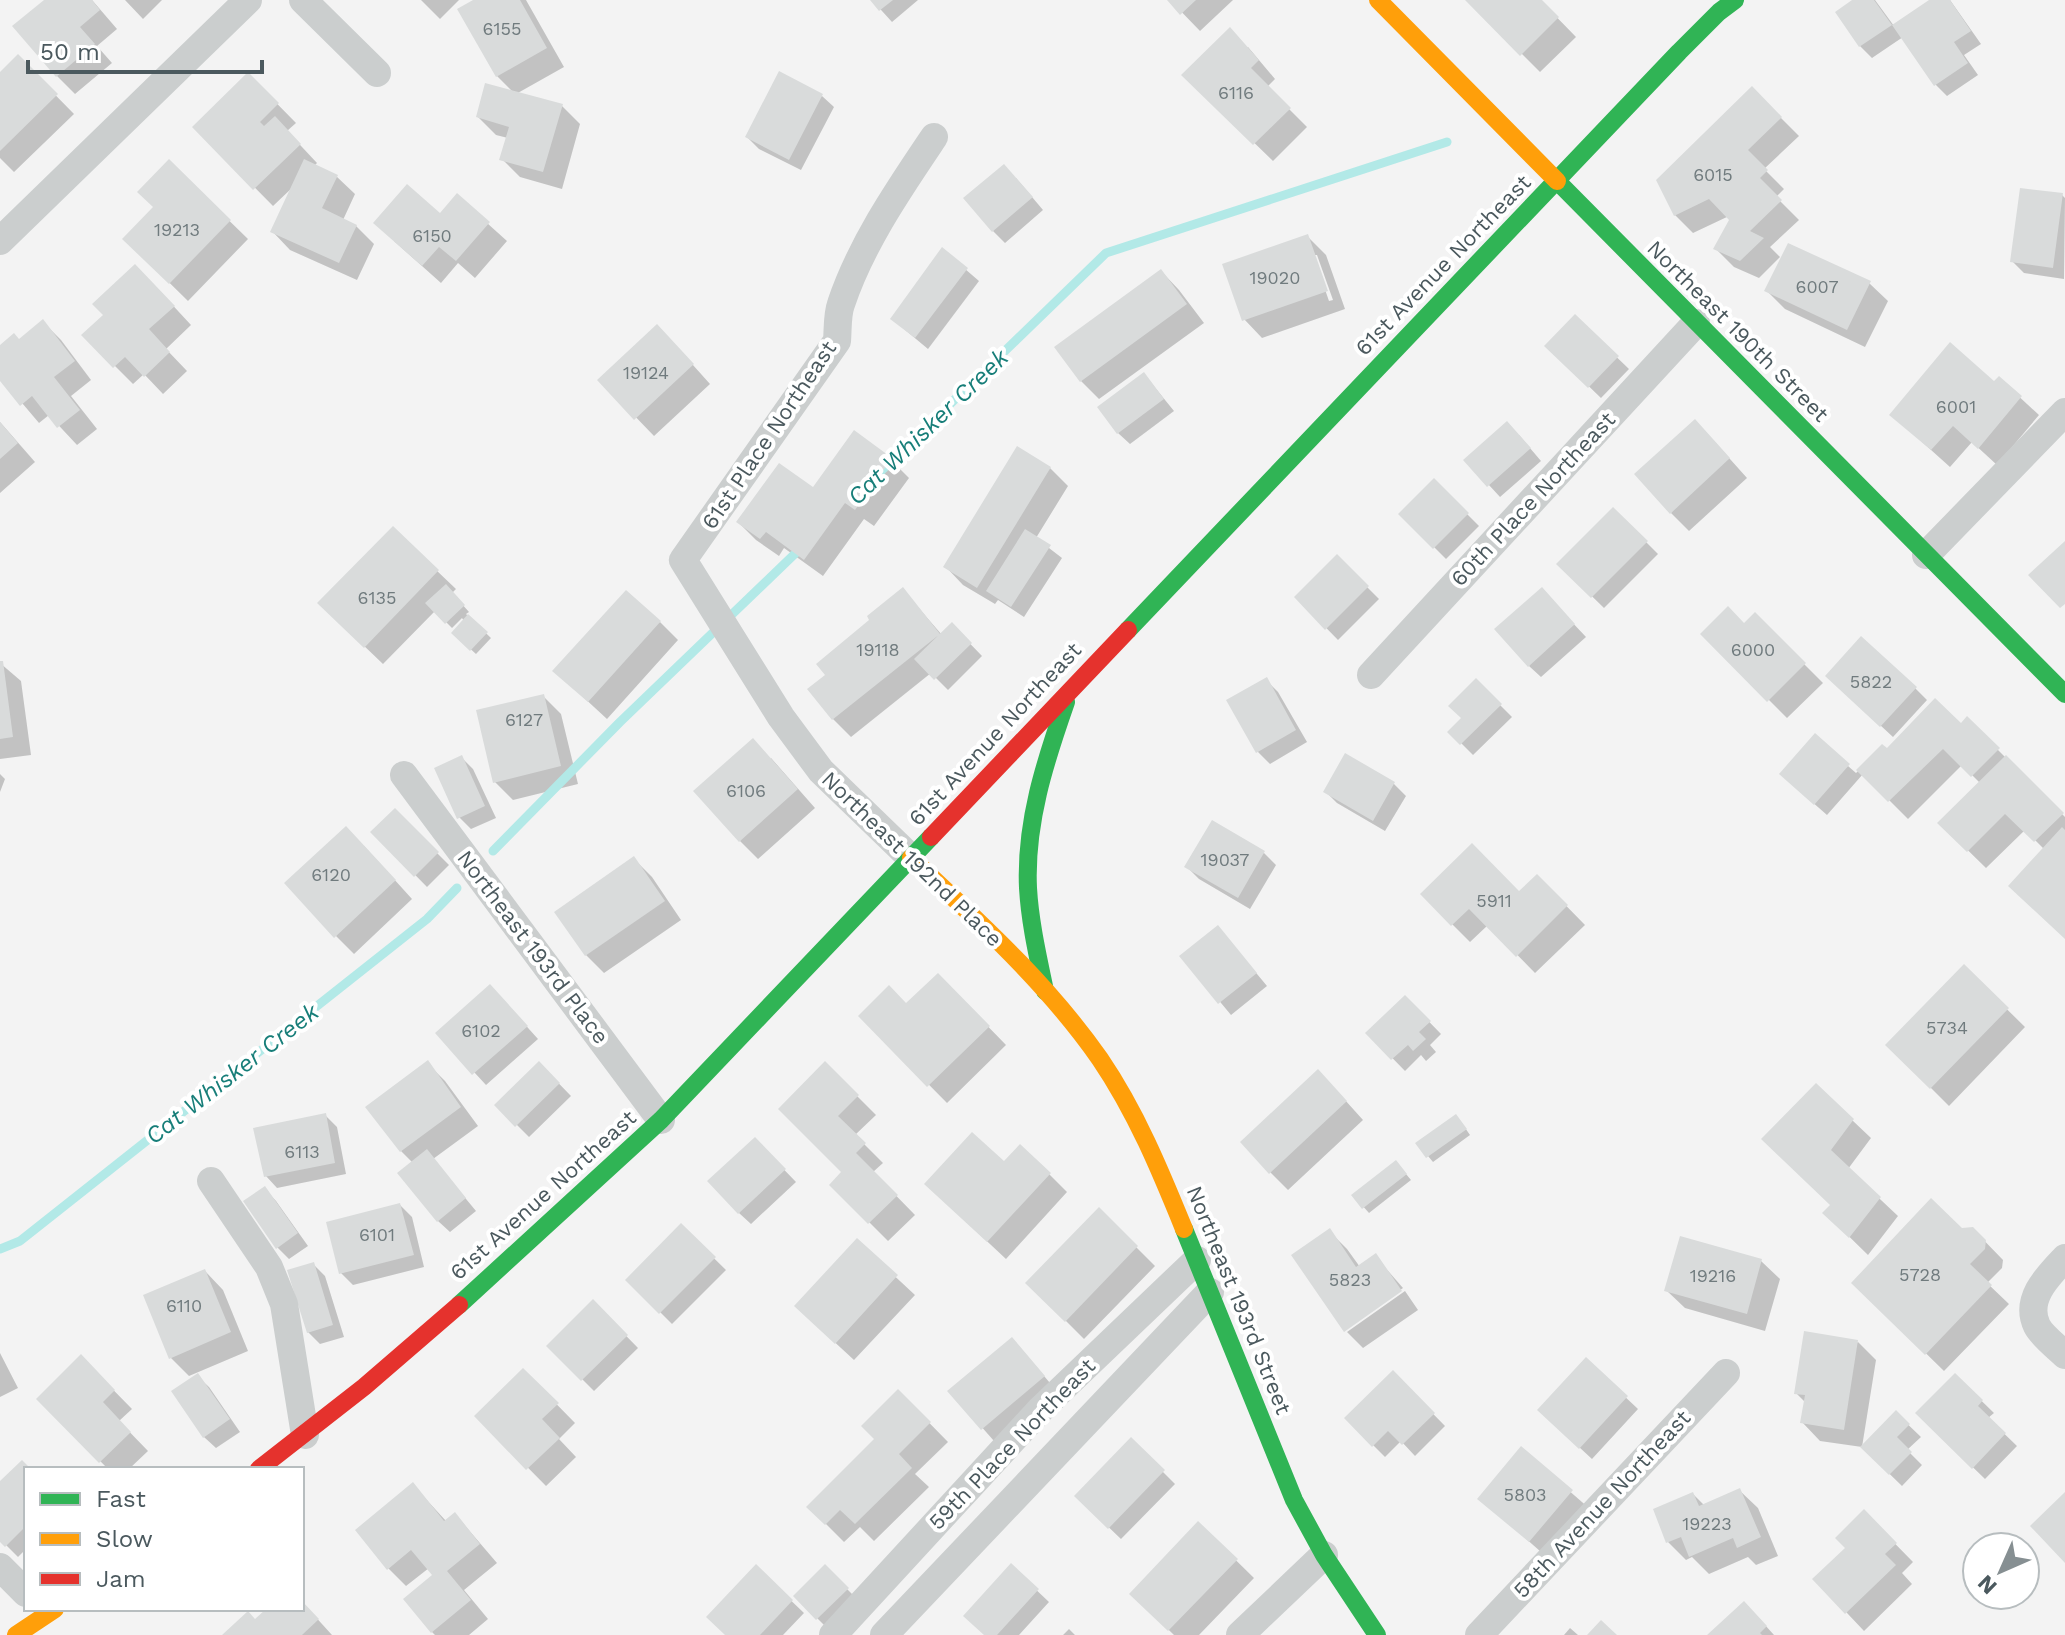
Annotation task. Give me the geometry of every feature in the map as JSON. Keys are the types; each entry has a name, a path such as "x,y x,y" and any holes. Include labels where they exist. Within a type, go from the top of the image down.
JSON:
{"main road":[{"name":"Northeast 190th Street","path":"1378,0 2065,694"},
{"name":"61st Avenue Northeast","path":"262,1467 305,1435 495,1273 661,1120 1679,52 1735,0"},
{"path":"1045,991 1027,871 1030,830 1044,764 1070,690"},
{"name":"Northeast 192nd Place","path":"911,858 990,933 1045,991"},
{"name":"Northeast 193rd Street","path":"1045,991 1100,1059 1153,1152 1294,1500 1324,1555 1377,1635"},
{"path":"16,1635 48,1611"}],"street":[{"path":"0,241 248,0"},
{"path":"303,0 377,73"},
{"name":"61st Place Northeast","path":"683,560 837,341 840,307 861,258 896,195 934,137"},
{"name":"60th Place Northeast","path":"1371,675 1696,323"},
{"path":"1926,555 2065,412"},
{"name":"Northeast 192nd Place","path":"683,560 781,717 821,771 911,858"},
{"name":"Northeast 193rd Place","path":"404,775 661,1120"},
{"path":"211,1181 269,1267 284,1304 305,1435"},
{"path":"2065,1258 2047,1277 2037,1293 2034,1306 2037,1327 2065,1355"},
{"name":"59th Place Northeast","path":"833,1635 1041,1409 1197,1260"},
{"name":"59th Place Northeast","path":"884,1635 1210,1292"},
{"name":"58th Avenue Northeast","path":"1479,1635 1726,1373"},
{"path":"1240,1635 1324,1555"},
{"path":"0,1567 24,1591"}],"building":[{"path":"44,0 92,0 100,10 80,27 95,44 56,77 12,26"},
{"path":"473,0 520,0 547,48 496,77 457,9"},
{"path":"870,0 893,0 879,11"},
{"path":"1167,0 1196,0 1180,15"},
{"path":"1465,0 1542,0 1559,17 1520,56"},
{"path":"1852,0 1874,0 1892,25 1859,47 1835,12"},
{"path":"1929,0 1950,0 1971,31 1954,42 1968,63 1934,86 1892,25"},
{"path":"1230,27 1259,60 1251,68 1291,108 1253,145 1181,75"},
{"path":"18,54 58,94 0,151 0,72"},
{"path":"779,71 823,94 789,160 745,137"},
{"path":"248,72 279,103 260,122 264,126 275,116 301,144 253,190 192,127"},
{"path":"485,83 563,104 543,172 499,160 509,127 476,117"},
{"path":"1752,86 1782,117 1748,150 1768,170 1760,178 1782,200 1750,231 1764,238 1740,261 1713,249 1729,220 1709,199 1674,216 1656,180"},
{"path":"169,159 231,220 169,284 122,239 153,207 137,192"},
{"path":"304,159 338,175 322,208 357,225 339,263 270,232"},
{"path":"1004,164 1033,197 992,232 963,198"},
{"path":"407,184 440,213 457,193 490,222 456,261 439,247 422,266 373,223"},
{"path":"2020,188 2063,193 2053,268 2010,262"},
{"path":"1308,234 1328,291 1242,321 1222,264"},
{"path":"1788,243 1871,281 1847,330 1764,291"},
{"path":"942,247 968,268 915,338 890,319"},
{"path":"135,264 175,306 149,329 170,352 144,377 125,357 113,368 81,335 103,315 92,304"},
{"path":"1161,269 1187,304 1080,382 1054,347"},
{"path":"1575,314 1619,356 1588,388 1544,346"},
{"path":"43,319 75,361 54,377 80,410 57,428 32,396 20,406 0,381 0,345 14,333 19,339"},
{"path":"657,324 694,364 634,420 597,380"},
{"path":"1950,342 1994,381 1999,376 2022,396 1978,449 1953,426 1931,450 1889,415"},
{"path":"1144,372 1164,399 1117,434 1097,407"},
{"path":"1695,419 1730,458 1670,514 1634,474"},
{"path":"1507,421 1531,448 1487,487 1463,460"},
{"path":"0,422 18,443 0,459"},
{"path":"854,430 892,458 855,510 845,503 804,560 766,532 760,539 736,522 779,463 813,487"},
{"path":"1017,446 1051,467 977,588 943,567"},
{"path":"1434,478 1469,513 1433,549 1398,514"},
{"path":"1613,507 1648,541 1591,598 1556,564"},
{"path":"393,526 439,570 364,648 317,603"},
{"path":"1025,529 1051,545 1011,607 986,591"},
{"path":"2065,541 2065,604 2060,608 2028,575"},
{"path":"1337,554 1369,586 1325,630 1294,597"},
{"path":"446,584 465,605 445,624 425,603"},
{"path":"903,587 940,634 832,720 807,689 825,675 816,664"},
{"path":"1542,587 1575,624 1528,667 1494,629"},
{"path":"626,590 661,621 588,702 552,671"},
{"path":"1728,606 1744,623 1755,612 1806,663 1767,702 1700,634"},
{"path":"468,614 488,632 470,651 451,633"},
{"path":"952,622 972,643 934,680 914,659"},
{"path":"1861,636 1917,687 1880,727 1825,676"},
{"path":"0,661 3,661 13,737 0,739"},
{"path":"1267,677 1296,730 1256,753 1226,700"},
{"path":"1476,678 1502,704 1460,745 1447,732 1461,718 1448,706"},
{"path":"544,694 561,766 493,783 476,710"},
{"path":"1935,698 1961,723 1967,716 2000,748 1971,777 1943,749 1888,802 1856,770 1882,744 1887,748"},
{"path":"1815,733 1850,764 1814,805 1779,774"},
{"path":"753,738 798,789 739,842 693,791"},
{"path":"1345,753 1395,782 1373,821 1323,792"},
{"path":"462,755 485,806 457,819 434,768"},
{"path":"2006,755 2064,813 2034,842 2005,814 1967,852 1937,823"},
{"path":"395,808 439,852 414,877 370,832"},
{"path":"1212,820 1265,851 1238,898 1184,867"},
{"path":"346,826 396,880 334,938 284,883"},
{"path":"2062,827 2065,830 2065,939 2008,886"},
{"path":"1472,843 1519,891 1537,874 1568,905 1516,957 1469,909 1451,926 1420,894"},
{"path":"634,856 665,901 585,956 554,912"},
{"path":"1218,925 1257,973 1218,1004 1179,956"},
{"path":"1964,964 2009,1008 1930,1089 1885,1045"},
{"path":"938,973 990,1026 927,1087 858,1016 889,985 906,1003"},
{"path":"490,984 528,1026 472,1075 435,1033"},
{"path":"1405,995 1431,1021 1419,1032 1426,1039 1413,1051 1408,1045 1391,1060 1365,1033"},
{"path":"428,1060 461,1107 400,1152 365,1107"},
{"path":"539,1061 560,1083 515,1127 494,1105"},
{"path":"825,1061 859,1095 838,1116 866,1143 856,1153 898,1195 868,1224 829,1185 841,1172 778,1109"},
{"path":"1318,1069 1347,1101 1269,1174 1240,1142"},
{"path":"1816,1083 1854,1119 1831,1150 1881,1197 1849,1238 1822,1213 1830,1205 1761,1139"},
{"path":"326,1113 335,1163 264,1177 253,1128"},
{"path":"1456,1114 1467,1129 1426,1158 1415,1143"},
{"path":"972,1132 1004,1161 1020,1144 1051,1173 987,1242 924,1184"},
{"path":"755,1137 786,1169 738,1214 707,1181"},
{"path":"427,1149 466,1198 437,1222 397,1173"},
{"path":"1396,1160 1407,1174 1362,1209 1351,1195"},
{"path":"265,1186 298,1233 276,1249 243,1201"},
{"path":"1931,1198 1962,1228 1973,1227 1986,1240 1985,1249 1970,1264 1992,1285 1925,1355 1851,1283"},
{"path":"400,1203 414,1255 339,1274 326,1222"},
{"path":"1099,1207 1138,1246 1065,1322 1025,1283"},
{"path":"681,1223 716,1257 659,1314 625,1280"},
{"path":"1330,1228 1356,1267 1376,1253 1402,1291 1344,1332 1291,1255"},
{"path":"1680,1236 1762,1259 1747,1314 1664,1291"},
{"path":"857,1238 898,1275 835,1344 794,1306"},
{"path":"314,1262 333,1325 307,1333 287,1270"},
{"path":"205,1269 231,1332 169,1359 143,1295"},
{"path":"593,1299 628,1335 581,1381 546,1346"},
{"path":"1804,1331 1858,1340 1844,1430 1800,1423 1805,1395 1794,1394"},
{"path":"1012,1337 1045,1376 981,1430 947,1391"},
{"path":"81,1354 115,1390 103,1402 131,1432 99,1463 36,1399"},
{"path":"1586,1357 1628,1396 1579,1449 1537,1410"},
{"path":"523,1368 559,1403 542,1419 560,1438 526,1470 474,1416"},
{"path":"1393,1370 1435,1413 1402,1445 1388,1431 1372,1447 1344,1418"},
{"path":"198,1373 230,1419 203,1438 171,1391"},
{"path":"1955,1373 1983,1400 1978,1406 2006,1433 1972,1469 1915,1413"},
{"path":"898,1389 931,1422 899,1454 912,1468 855,1524 840,1510 825,1525 806,1507 874,1439 861,1426"},
{"path":"1896,1410 1910,1424 1897,1437 1912,1452 1889,1475 1860,1447"},
{"path":"1131,1437 1165,1470 1108,1529 1074,1496"},
{"path":"1521,1446 1573,1490 1529,1542 1477,1499"},
{"path":"22,1460 29,1467 24,1467 24,1528 5,1547 0,1542 0,1481"},
{"path":"413,1482 444,1521 455,1512 480,1544 447,1571 471,1600 431,1633 403,1599 432,1575 411,1550 387,1570 355,1530"},
{"path":"1740,1488 1761,1537 1737,1548 1733,1538 1689,1557 1681,1537 1666,1543 1653,1509 1693,1492 1699,1506"},
{"path":"2065,1492 2065,1563 2041,1538 2041,1531 2035,1531 2030,1526"},
{"path":"1864,1509 1897,1543 1885,1554 1896,1565 1845,1614 1812,1579 1845,1548 1835,1538"},
{"path":"1198,1521 1238,1559 1168,1631 1129,1594"},
{"path":"1011,1563 1039,1589 997,1635 984,1635 963,1616"},
{"path":"756,1564 793,1600 760,1635 725,1635 706,1617"},
{"path":"825,1564 849,1588 816,1620 793,1596"},
{"path":"1744,1601 1767,1626 1760,1633 1762,1635 1707,1635"},
{"path":"304,1603 319,1619 302,1635 222,1635 248,1611 255,1619 264,1611 304,1611"},
{"path":"1601,1620 1617,1635 1587,1635"}],"waterway":[{"name":"Cat Whisker Creek","path":"881,471 1106,253 1447,142"},
{"name":"Cat Whisker Creek","path":"493,851 620,722 804,545"},
{"name":"Cat Whisker Creek","path":"0,1249 20,1241 427,919 457,888"}],"traffic: fast":[{"path":"1128,630 1679,52 1735,0"},
{"path":"1557,181 2065,694"},
{"path":"1045,991 1031,914 1028,864 1038,793 1066,702"},
{"path":"459,1305 661,1120 931,837"},
{"path":"1184,1229 1294,1500 1324,1555 1377,1635"}],"traffic: slow":[{"path":"1378,0 1557,181"},
{"path":"911,858 1035,979 1100,1059 1136,1121 1184,1229"},
{"path":"16,1635 52,1611"}],"traffic: jam":[{"path":"931,837 1128,630"},
{"path":"262,1467 364,1387 459,1305"}]}
